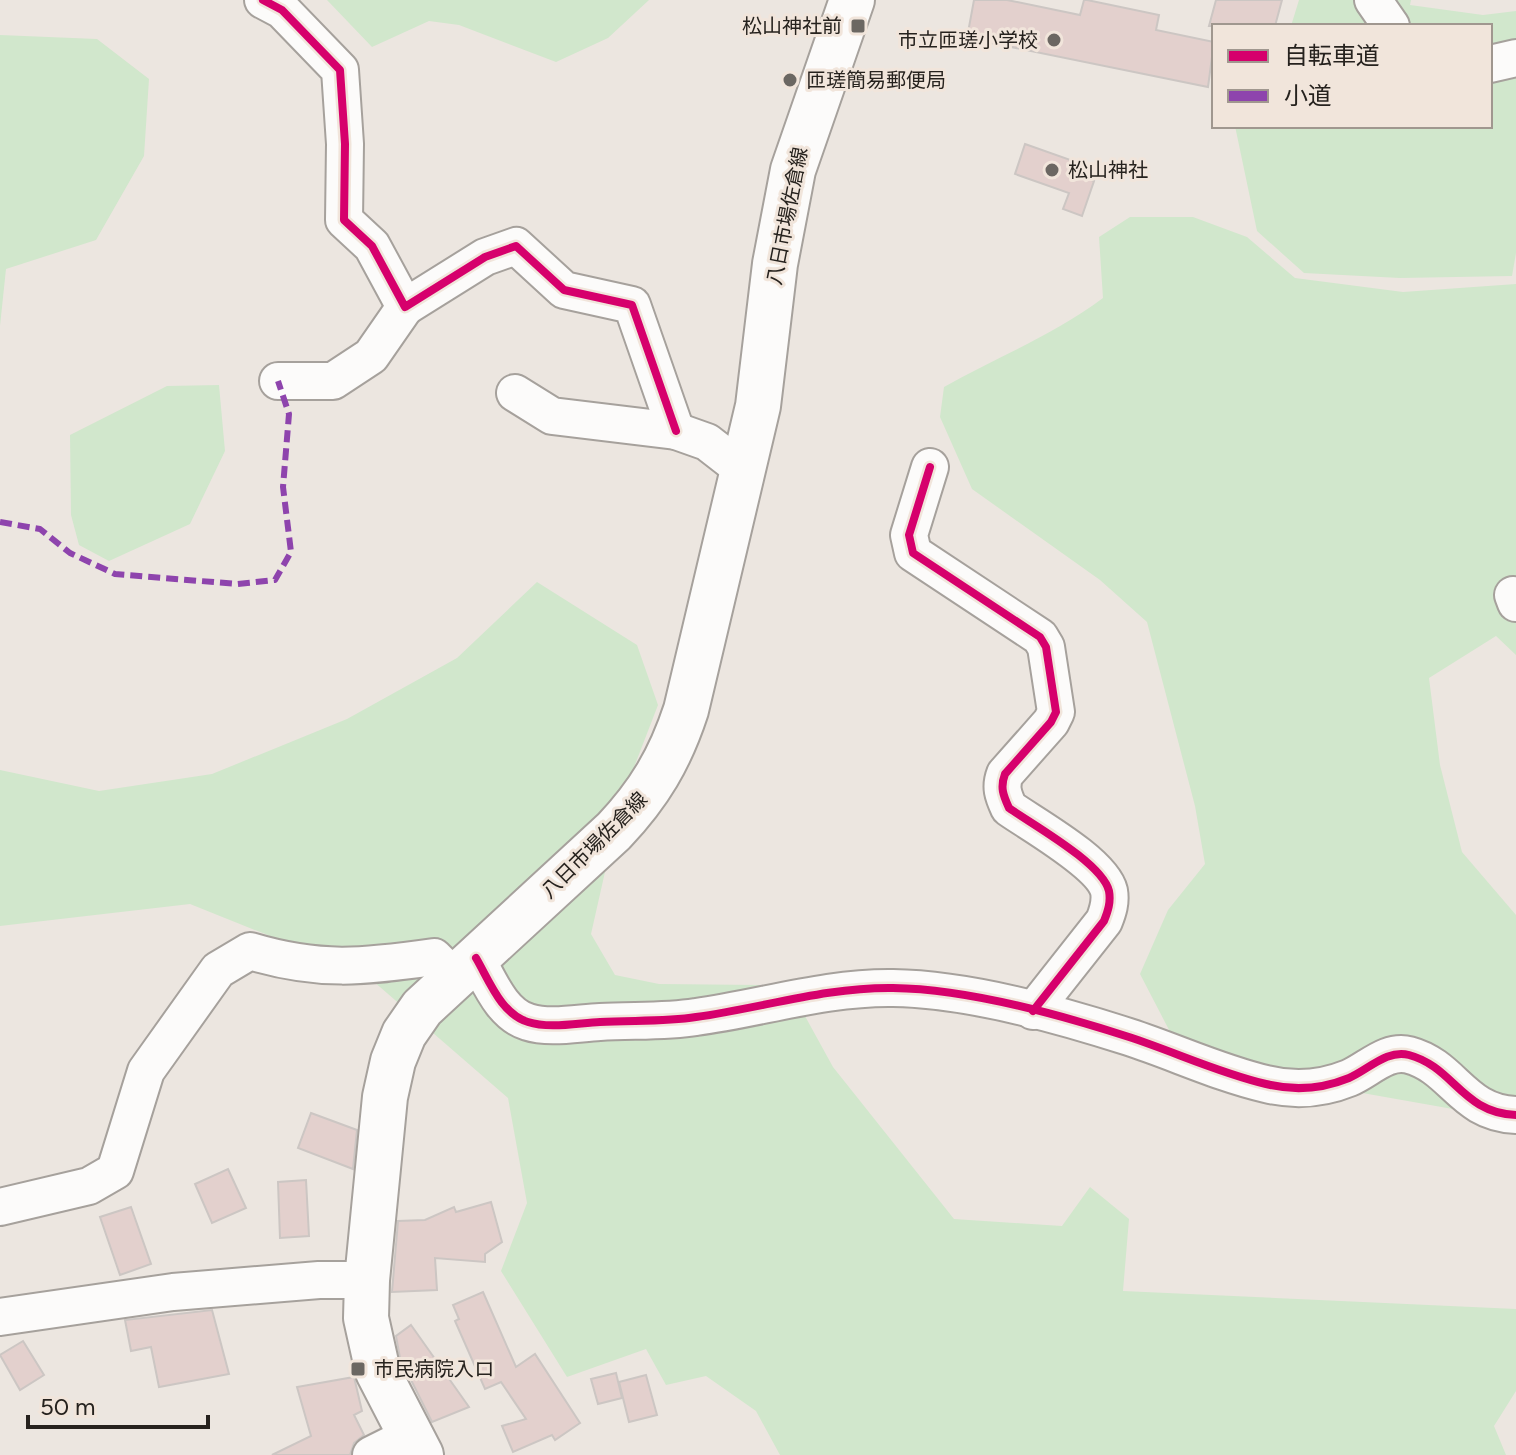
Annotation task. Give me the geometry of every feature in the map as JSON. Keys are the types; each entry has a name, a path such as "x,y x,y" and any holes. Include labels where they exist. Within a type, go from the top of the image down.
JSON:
{"main road":[{"name":"八日市場佐倉線","path":"415,1445 391,1402 372,1352 366,1318 385,1097 393,1061 404,1034 422,1008 614,831 656,781 686,710 758,406 775,264 793,170 852,0"}],"street":[{"path":"263,0 282,10 340,70 345,144 344,220 372,246 405,307"},
{"path":"1373,0 1390,24"},
{"path":"1492,64 1516,58"},
{"path":"278,381 333,381 371,356 405,307 485,257 516,246 564,290 632,305 676,431"},
{"path":"515,393 552,416 676,431 707,442 743,470"},
{"path":"930,467 909,535 913,553 1040,637 1046,647 1056,712 1051,722 1005,774 1001,784 1003,796 1009,808 1095,869 1109,891 1109,908 1104,921 1033,1011"},
{"path":"0,1207 89,1186 115,1171 146,1071 218,970 250,951 295,964 356,968 434,957 466,968 512,1014 527,1022 544,1024 694,1018 833,991 891,988 934,990 1033,1011 1130,1037 1186,1060 1268,1085 1311,1089 1351,1077 1384,1058 1406,1054 1431,1064 1464,1097 1483,1109 1516,1115"},
{"path":"0,1317 173,1292 319,1280 367,1280"},
{"path":"371,1455 415,1445"}],"green space":[{"path":"327,0 649,0 608,38 556,62 459,25 429,21 372,47"},
{"path":"1299,0 1411,0 1410,5 1483,15 1516,11 1516,253 1512,276 1400,278 1304,273 1257,231 1235,128 1492,128 1492,24 1292,24"},
{"path":"0,35 97,39 149,79 144,156 96,240 6,269 0,326"},
{"path":"1130,217 1193,217 1247,237 1295,278 1403,292 1516,284 1516,655 1496,636 1429,678 1440,765 1462,852 1516,915 1516,1114 1481,1114 1272,1077 1181,1053 1140,974 1168,910 1205,864 1195,806 1147,622 1100,580 972,489 940,417 944,387 1045,335 1103,298 1099,237"},
{"path":"219,385 225,451 190,524 109,561 79,545 71,515 70,435 167,386"},
{"path":"537,582 637,645 658,705 621,801 591,934 615,975 659,984 761,985 800,1007 833,1067 954,1219 1062,1226 1090,1187 1129,1219 1123,1291 1516,1309 1516,1391 1494,1426 1506,1455 780,1455 756,1411 706,1376 666,1385 646,1349 567,1377 501,1271 527,1203 508,1098 365,974 190,904 0,926 0,770 99,791 212,774 347,719 457,658"}],"building":[{"path":"974,0 1007,0 1080,15 1084,0 1087,0 1159,15 1156,30 1212,42 1208,87 967,38"},
{"path":"1216,0 1282,0 1276,24 1209,26"},
{"path":"1025,144 1079,163 1075,174 1094,181 1082,216 1063,209 1069,193 1015,174"},
{"path":"311,1113 357,1130 353,1169 298,1148"},
{"path":"228,1169 246,1208 212,1223 195,1184"},
{"path":"306,1180 309,1236 280,1238 278,1182"},
{"path":"491,1202 502,1242 485,1254 485,1262 435,1258 437,1290 392,1292 398,1221 425,1220 454,1207 456,1212"},
{"path":"131,1207 151,1264 120,1275 100,1217"},
{"path":"483,1292 516,1367 535,1354 580,1423 555,1440 552,1435 513,1452 502,1426 526,1419 501,1382 485,1389 455,1321 459,1319 453,1305"},
{"path":"212,1310 229,1374 159,1387 151,1347 131,1351 125,1320"},
{"path":"411,1325 469,1407 432,1422 400,1358 396,1336"},
{"path":"23,1341 44,1375 20,1390 0,1355"},
{"path":"616,1373 622,1398 598,1404 591,1379"},
{"path":"646,1375 657,1415 629,1422 619,1382"},
{"path":"354,1377 362,1411 354,1415 364,1435 354,1443 350,1455 272,1455 311,1436 297,1387"}],"marked path":[{"path":"0,522 40,529 70,553 115,574 237,584 275,580 291,552 283,487 289,414 278,381"}],"cycle path":[{"path":"263,0 282,10 340,70 345,144 344,220 372,246 405,307 485,257 516,246 564,290 632,305 676,431"},
{"path":"930,467 909,535 913,553 1040,637 1046,647 1056,712 1051,722 1005,774 1002,787 1009,808 1081,857 1104,880 1109,891 1109,906 1104,921 1033,1011"},
{"path":"476,958 510,1012 536,1024 684,1019 843,991 922,989 1012,1004 1073,1020 1231,1074 1287,1088 1329,1085 1385,1058 1409,1055 1437,1069 1483,1106 1516,1115"}],"place":[{"name":"松山神社前","path":"858,26"},
{"name":"市立匝瑳小学校","path":"1054,40"},
{"name":"匝瑳簡易郵便局","path":"790,80"},
{"name":"松山神社","path":"1052,170"},
{"name":"市民病院入ロ","path":"358,1369"}]}
